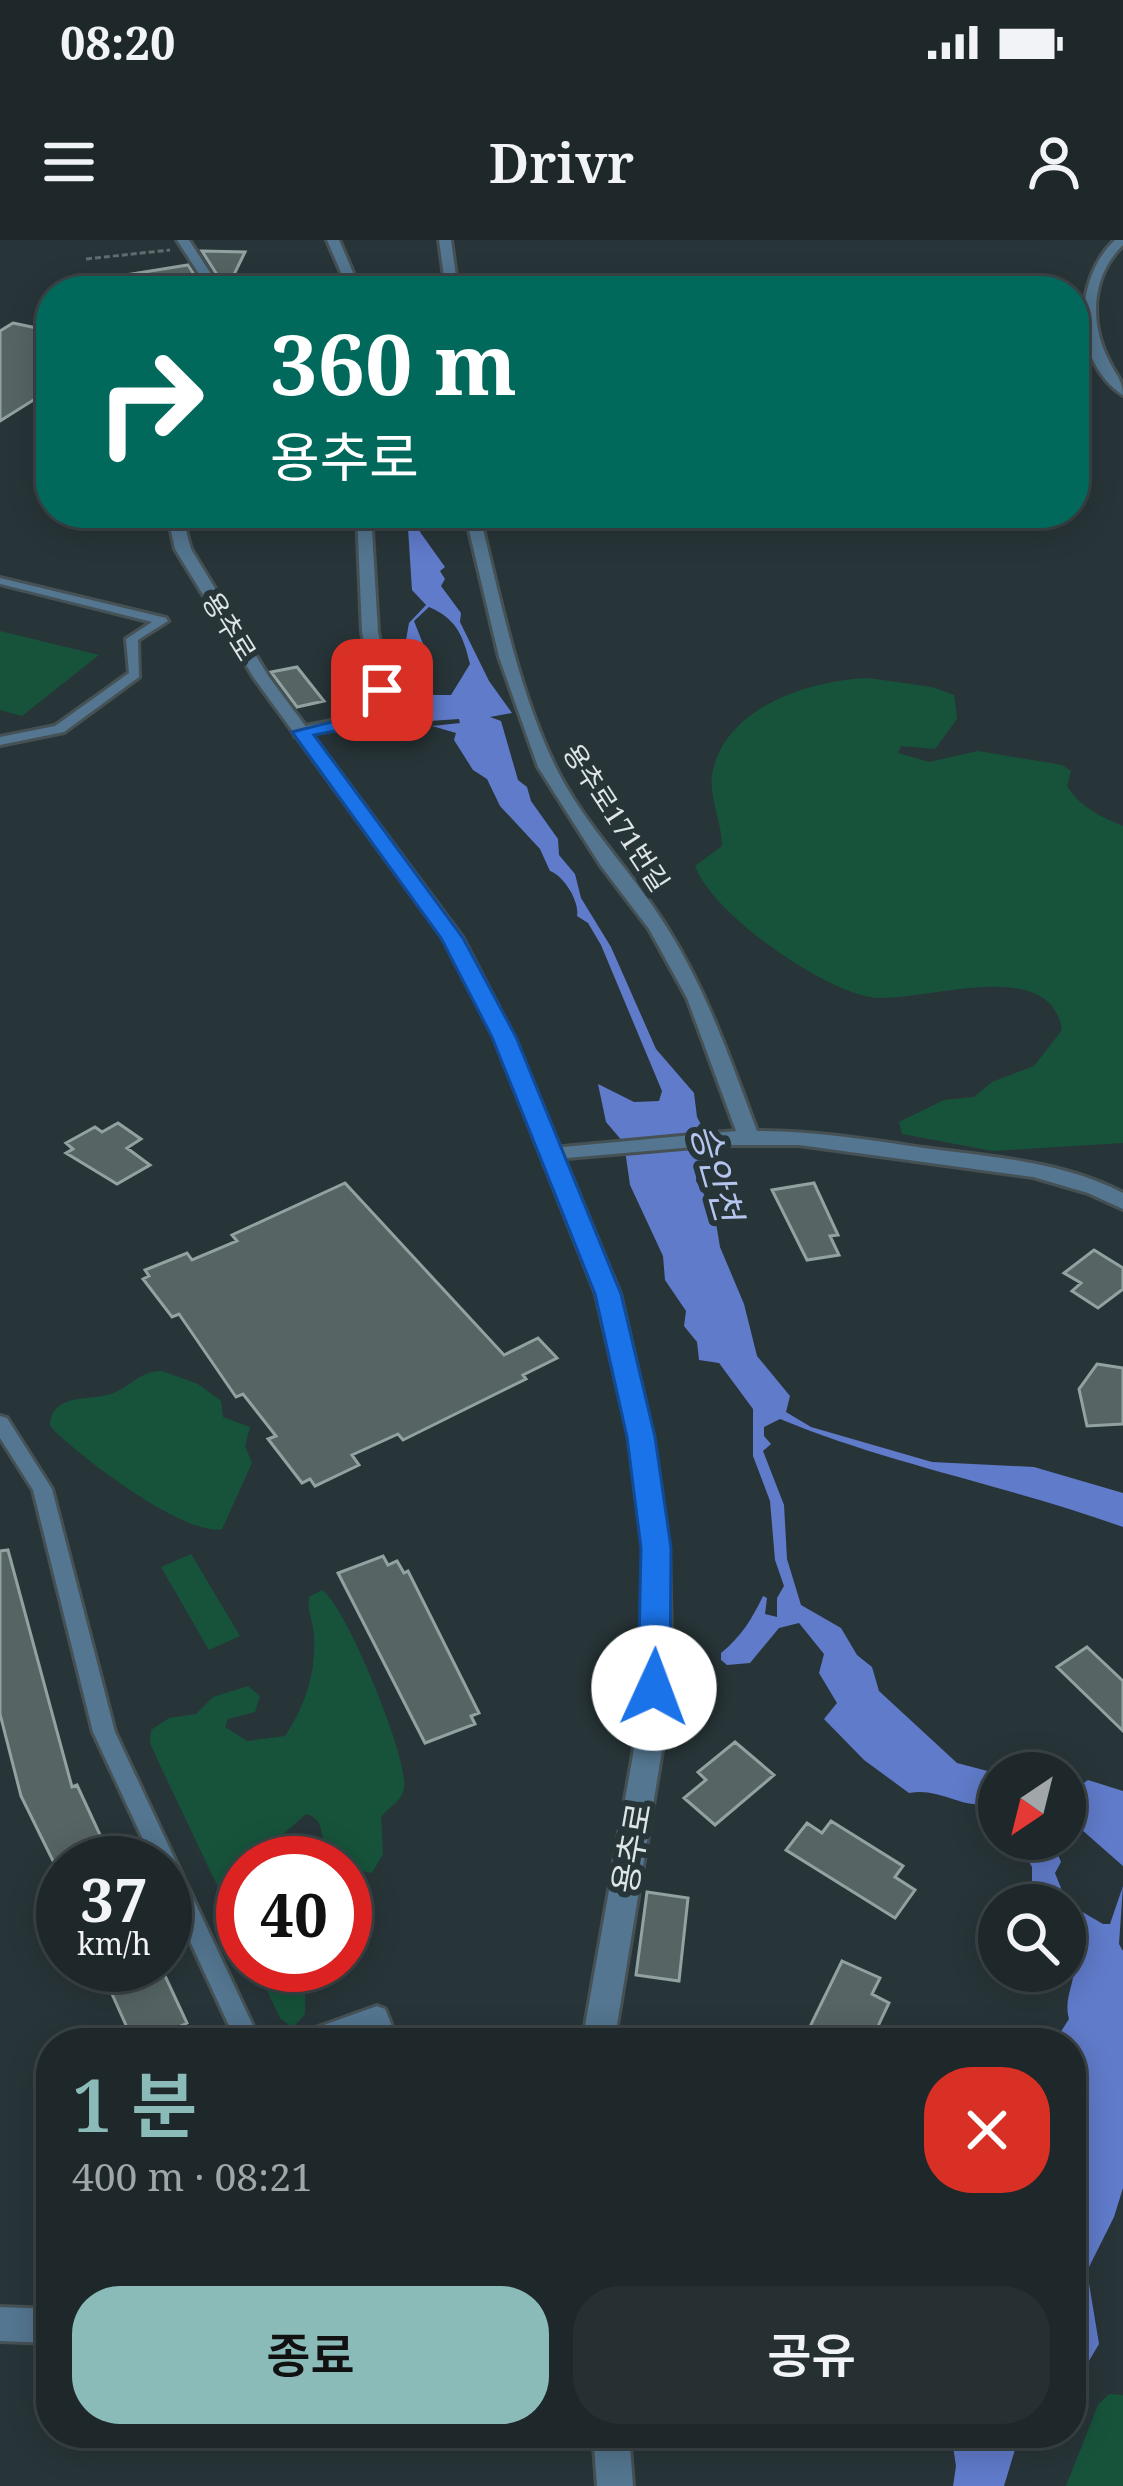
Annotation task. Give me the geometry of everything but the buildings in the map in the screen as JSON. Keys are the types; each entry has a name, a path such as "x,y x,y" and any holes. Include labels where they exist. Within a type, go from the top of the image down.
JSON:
{"street":[{"path":"333,240 349,276"},
{"path":"445,240 450,276"},
{"path":"1122,240 1095,268 1090,322 1102,363 1123,391"},
{"path":"184,244 210,276"},
{"name":"용추로","path":"176,528 193,568 301,732 452,938 504,1037 608,1294 641,1437 656,1548 652,1732 601,2028"},
{"path":"301,732 369,718 385,703 370,632 365,528"},
{"name":"용추로171번길","path":"476,528 507,657 547,767 610,866 658,928 698,998 749,1137"},
{"path":"552,1155 717,1138 799,1138 1034,1170 1096,1188 1123,1202"},
{"path":"0,2324 36,2325"},
{"path":"612,2448 615,2486"}],"lane":[{"path":"0,580 163,621 133,639 135,674 84,712 48,733 0,741"},
{"path":"0,1423 42,1489 104,1732 242,2028"},
{"path":"346,2028 377,2017 381,2028"}],"path":[{"path":"86,259 184,244"}],"green space":[{"path":"0,631 99,655 22,716 0,710"},
{"path":"868,678 954,695 957,719 935,749 901,746 898,753 929,762 978,751 1062,765 1071,771 1067,786 1078,799 1123,826 1123,1143 993,1151 902,1134 899,1122 944,1100 974,1097 992,1082 1034,1066 1062,1030 1052,1007 1034,993 1009,987 892,998 849,991 797,964 745,926 706,885 695,866 722,846 713,770 736,729 754,713 798,691"},
{"path":"162,1371 198,1384 221,1401 223,1417 250,1427 245,1446 252,1463 222,1529 205,1528 158,1508 50,1426 52,1415 64,1403 111,1394"},
{"path":"191,1554 240,1636 209,1650 161,1567"},
{"path":"322,1590 345,1623 397,1747 403,1793 381,1817 383,1854 372,1873 372,1836 322,1836 319,1824 306,1814 281,1836 216,1836 216,1883 150,1743 151,1730 169,1718 196,1714 213,1697 248,1686 260,1696 255,1712 228,1719 225,1727 247,1741 285,1736 311,1675 314,1635 309,1597"},
{"path":"268,1992 304,1992 305,2014 293,2028 280,2018"},
{"path":"1109,2394 1123,2395 1123,2486 1066,2486 1081,2448 1086,2448 1098,2405"}],"water":[{"path":"408,528 419,528 445,567 440,571 445,579 441,586 461,613 460,622 489,681 512,713 490,717 501,721 518,780 558,839 559,855 575,874 581,898 611,947 656,1049 694,1093 697,1117 716,1153 697,1171 696,1181 714,1211 720,1247 744,1304 757,1356 790,1396 786,1412 811,1427 932,1462 1034,1467 1123,1493 1123,1527 865,1450 780,1419 764,1427 771,1444 763,1451 784,1505 787,1559 801,1605 841,1628 857,1655 872,1667 879,1691 957,1763 978,1768 978,1803 909,1793 864,1760 824,1719 837,1703 819,1673 824,1654 799,1623 779,1628 750,1663 727,1665 721,1660 721,1653 745,1627 763,1596 767,1598 765,1614 777,1617 777,1598 784,1586 775,1560 770,1501 753,1456 753,1409 719,1363 699,1360 697,1342 684,1326 686,1311 665,1280 663,1256 630,1185 624,1143 606,1122 598,1084 634,1102 659,1101 662,1091 601,945 588,923 577,916 570,890 500,806 487,779 473,770 454,740 456,733 432,726 460,723 459,719 415,722 420,709 402,690 416,662 406,640 409,623 426,605 412,590","holes":["429,607 457,629 470,664 451,695 415,695 406,689 429,659 414,621"]},
{"path":"1086,1781 1123,1791 1123,1866 1086,1833"},
{"path":"1028,1860 1060,1860 1055,1873 1059,1884 1032,1884"},
{"path":"1123,1886 1119,1944 1123,1951 1123,2188 1087,2271 1099,2344 1086,2366 1086,2028 1063,2028 1069,2019 1070,1992 1086,1992 1086,1914 1110,1924"},
{"path":"953,2448 1015,2448 1004,2486 953,2486"}],"route":[{"path":"382,690 385,703 369,718 301,732 452,938 504,1037 608,1294 641,1437 656,1548 654,1688"}],"water label":[{"name":"승안천","path":"717,1172"}]}
